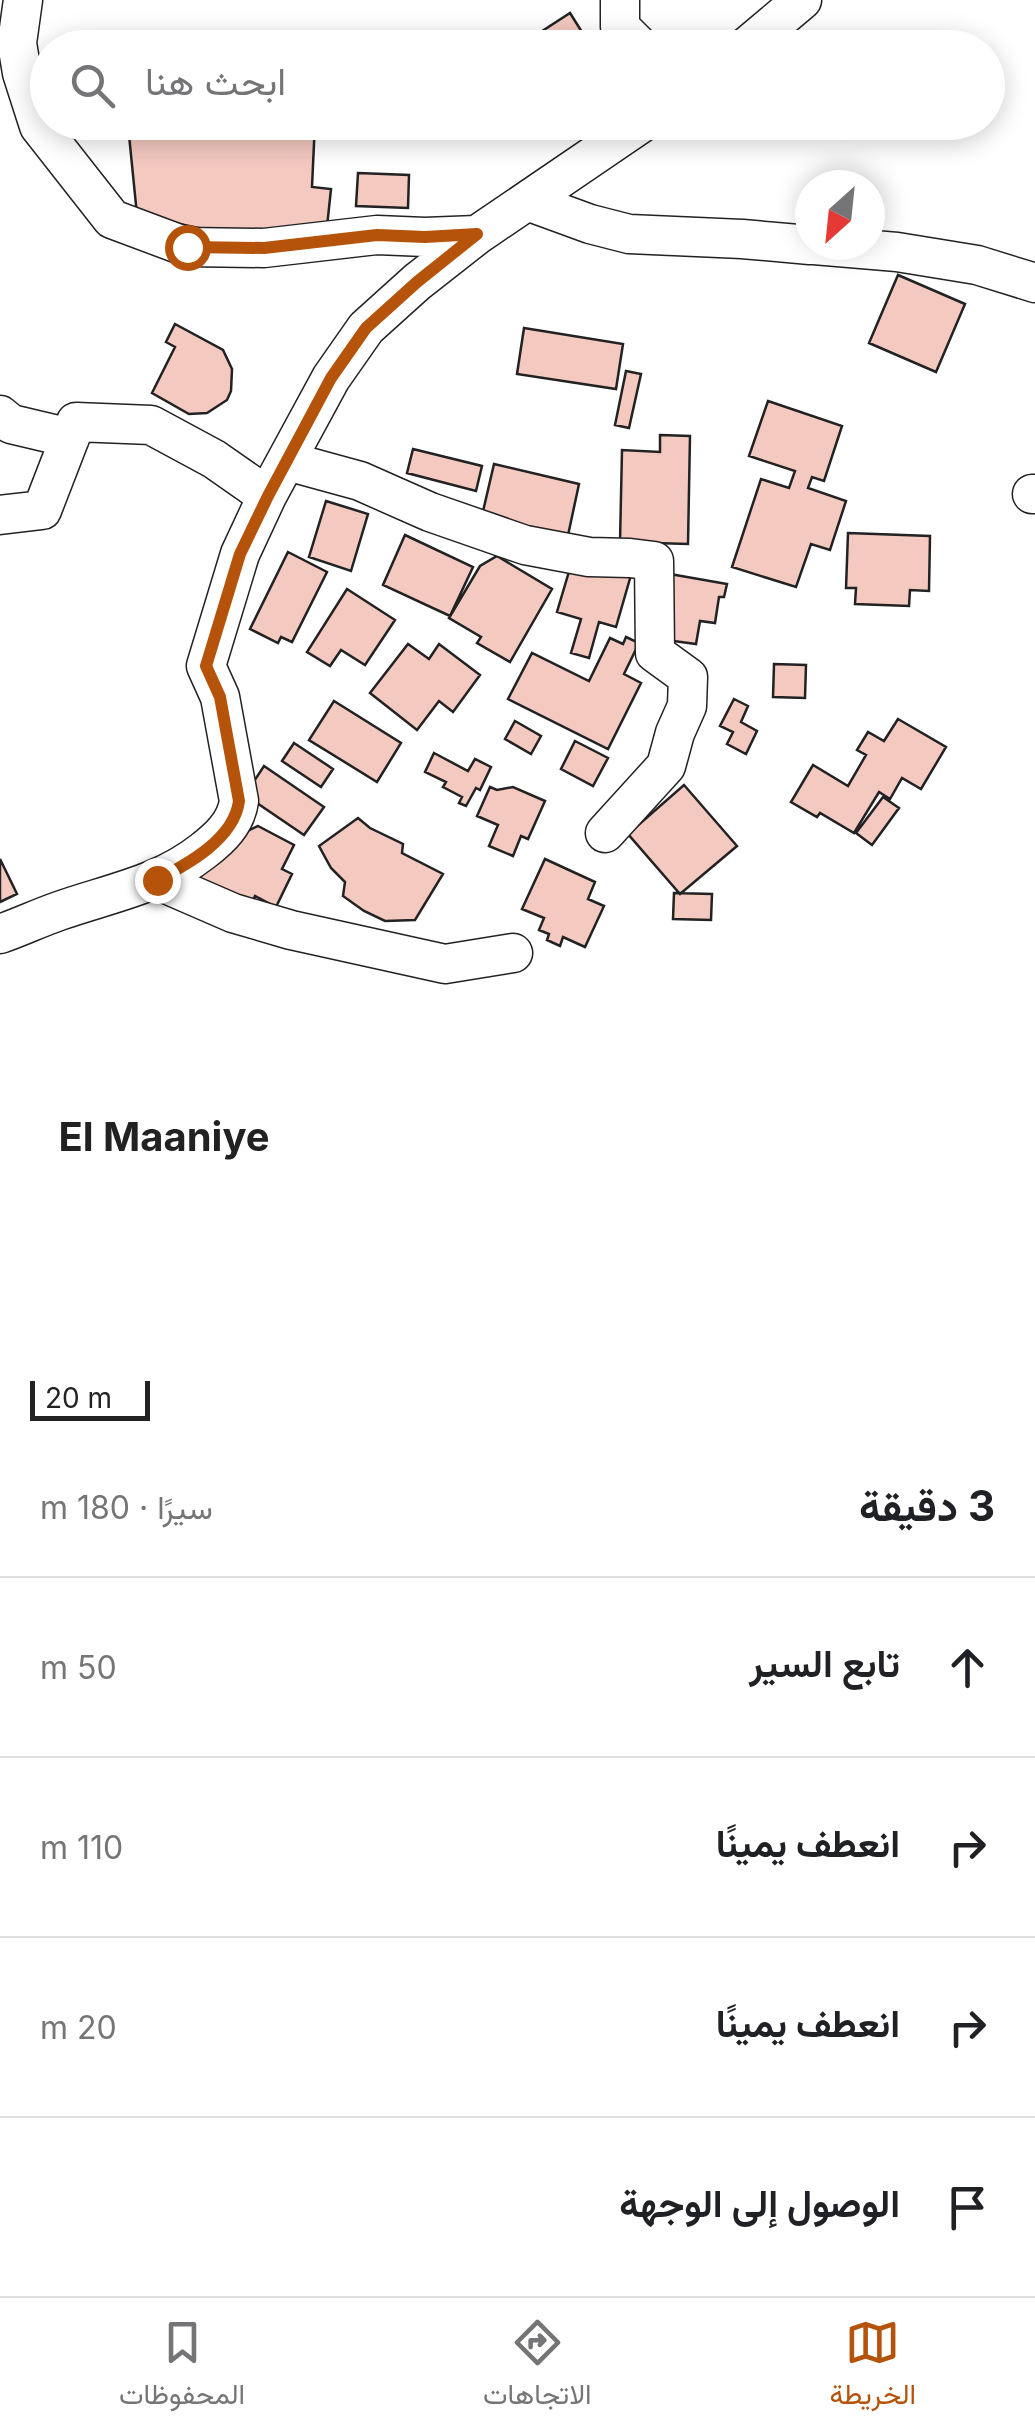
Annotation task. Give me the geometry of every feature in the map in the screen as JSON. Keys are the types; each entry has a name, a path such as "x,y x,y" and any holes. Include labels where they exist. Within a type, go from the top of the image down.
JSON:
{"street":[{"path":"23,0 17,43 30,97"},
{"path":"620,0 623,30"},
{"path":"766,30 802,0"},
{"path":"50,140 112,220 187,247 264,248 377,235 477,234"},
{"path":"0,934 157,880 188,864 216,841 237,815 239,801 220,697 206,666 240,554 331,378 366,328 417,282 477,234 617,140"},
{"path":"527,201 629,234 795,243"},
{"path":"885,251 961,263 1035,283"},
{"path":"0,414 11,424 70,438"},
{"path":"0,515 42,510 76,422 152,426 214,459 268,496"},
{"path":"287,461 360,481 430,512 525,545 589,557 654,561 654,653 688,677 688,706 666,766 605,833"},
{"path":"157,880 233,914 444,964 513,953"}],"building":[{"path":"570,13 581,30 544,30"},
{"path":"130,140 314,140 312,187 331,189 327,227 213,231 137,215"},
{"path":"358,173 409,175 408,208 356,206"},
{"path":"898,275 965,304 936,372 869,343"},
{"path":"175,324 223,350 232,369 227,400 207,413 189,414 152,393 175,347 166,342"},
{"path":"524,328 623,344 616,389 517,374"},
{"path":"626,371 641,374 629,428 615,425"},
{"path":"768,401 842,426 824,481 812,477 808,488 846,501 830,550 811,544 796,587 732,567 761,479 789,488 795,471 749,456"},
{"path":"660,435 690,436 688,544 620,542 622,450 660,452"},
{"path":"413,449 482,466 476,491 407,473"},
{"path":"494,464 579,484 567,540 481,520"},
{"path":"326,501 368,514 351,571 309,557"},
{"path":"848,533 930,536 929,591 910,590 909,606 855,604 856,588 846,588"},
{"path":"405,535 473,567 450,616 383,585"},
{"path":"288,552 327,572 292,642 281,637 278,643 250,629"},
{"path":"497,556 552,589 510,662 477,643 481,637 449,618 480,566"},
{"path":"573,558 631,575 616,627 599,622 589,658 571,653 581,619 557,612"},
{"path":"670,574 727,584 724,597 719,597 715,623 700,621 696,644 666,640"},
{"path":"347,589 395,620 365,665 341,650 330,666 307,652"},
{"path":"626,637 639,643 624,674 641,683 608,749 508,699 532,653 589,681 610,638 623,644"},
{"path":"408,644 429,659 439,644 480,675 453,712 439,701 417,730 370,693"},
{"path":"774,664 806,665 805,698 773,697"},
{"path":"734,699 748,706 741,722 757,731 746,754 727,744 733,732 720,726"},
{"path":"334,701 401,743 377,782 309,740"},
{"path":"898,719 946,747 921,789 902,778 890,799 879,792 854,833 791,802 813,765 848,786 866,755 857,750 868,732 884,741"},
{"path":"515,721 541,736 531,754 505,739"},
{"path":"575,741 608,758 593,786 561,769"},
{"path":"294,743 333,769 321,787 282,761"},
{"path":"434,753 468,771 475,759 491,767 480,790 476,788 466,806 459,803 462,797 443,787 446,782 425,772"},
{"path":"264,766 324,807 304,835 245,795"},
{"path":"684,785 737,846 680,894 628,834"},
{"path":"490,787 513,787 545,801 528,839 521,836 513,856 489,846 498,825 477,816"},
{"path":"883,797 899,808 872,845 856,833"},
{"path":"358,818 403,844 402,853 443,874 415,920 385,921 343,896 345,882 331,868 319,846"},
{"path":"258,826 294,845 282,869 292,874 276,907 255,896 247,912 195,885 223,843"},
{"path":"0,859 17,894 0,902"},
{"path":"545,859 595,882 588,899 604,906 585,947 563,937 560,946 547,940 549,934 539,930 544,918 522,909"},
{"path":"674,893 712,894 711,920 673,919"}],"district":[{"name":"El Maaniye","path":"164,1137"}],"route":[{"path":"157,880 188,864 216,841 237,815 239,801 220,697 206,666 240,554 268,496 331,378 366,328 477,234 377,235 264,248 187,247"}]}
